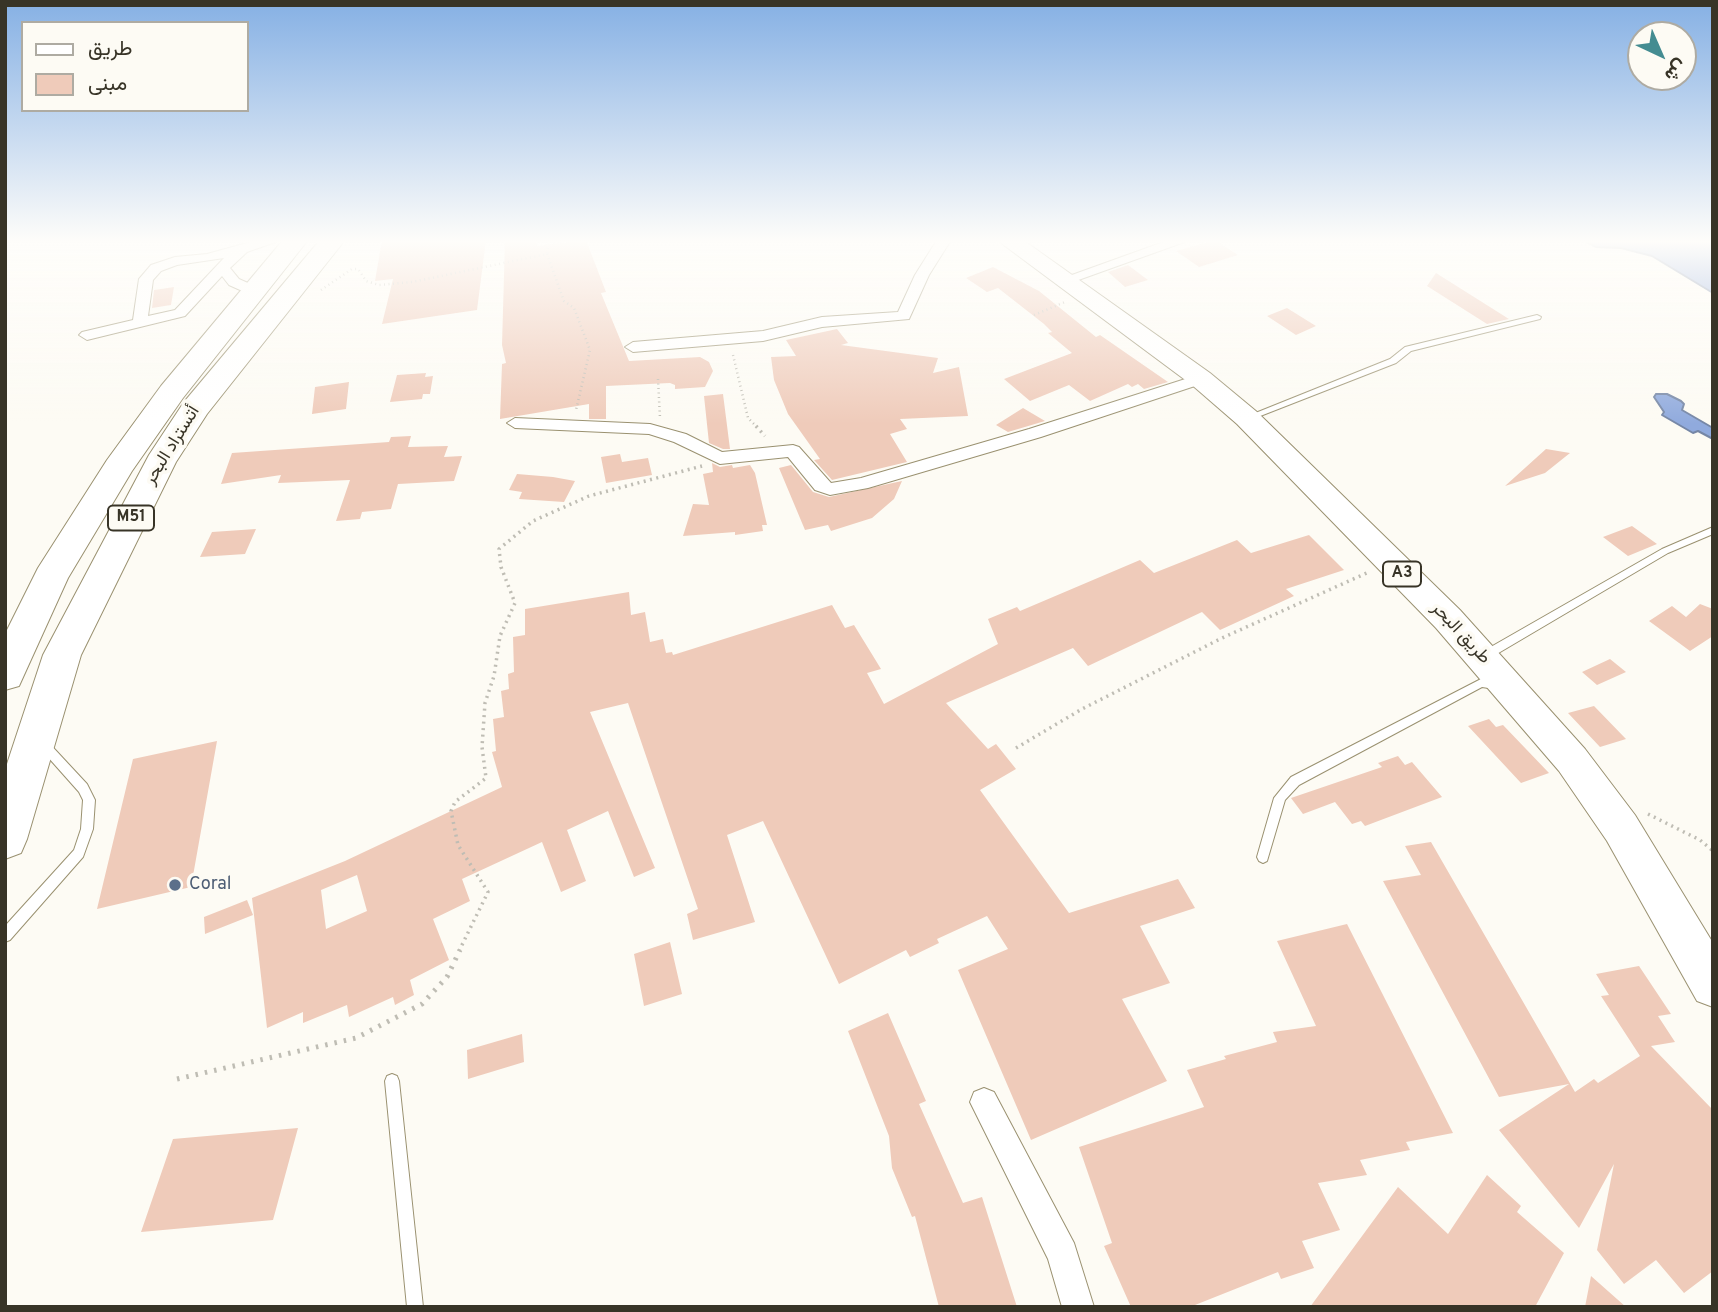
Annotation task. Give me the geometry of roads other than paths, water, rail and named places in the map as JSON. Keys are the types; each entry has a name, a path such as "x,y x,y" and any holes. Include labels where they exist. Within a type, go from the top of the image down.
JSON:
{"highway":[{"name":"أتستراد البحر","path":"5,675 51,577 118,467 172,392 246,301"},
{"name":"أتستراد البحر","path":"5,839 62,655 160,462 195,409 283,301"},
{"name":"طريق البحر","path":"1095,301 1201,379 1247,418 1483,657 1572,760 1621,828 1713,985"}],"street":[{"path":"140,323 143,301"},
{"path":"87,335 180,313 191,301"},
{"path":"633,347 763,336 822,322 904,316 910,301"},
{"path":"515,423 650,429 720,458 784,449 799,455 821,486 842,488 1035,433 1201,379"},
{"path":"984,1102 1063,1254 1078,1307"}],"lane":[{"path":"1247,418 1393,361 1408,349 1537,317"},
{"path":"1483,657 1665,551 1713,530"},
{"path":"1263,857 1280,798 1295,781 1481,683 1508,687"},
{"path":"5,936 79,853 87,829 89,800 83,788 36,737"},
{"path":"392,1081 415,1307"}],"water":[{"path":"1656,394 1667,394 1681,401 1684,404 1682,410 1713,428 1713,439 1698,431 1693,433 1662,415 1664,412 1654,397"}],"place":[{"name":"Coral","path":"175,885"}]}
